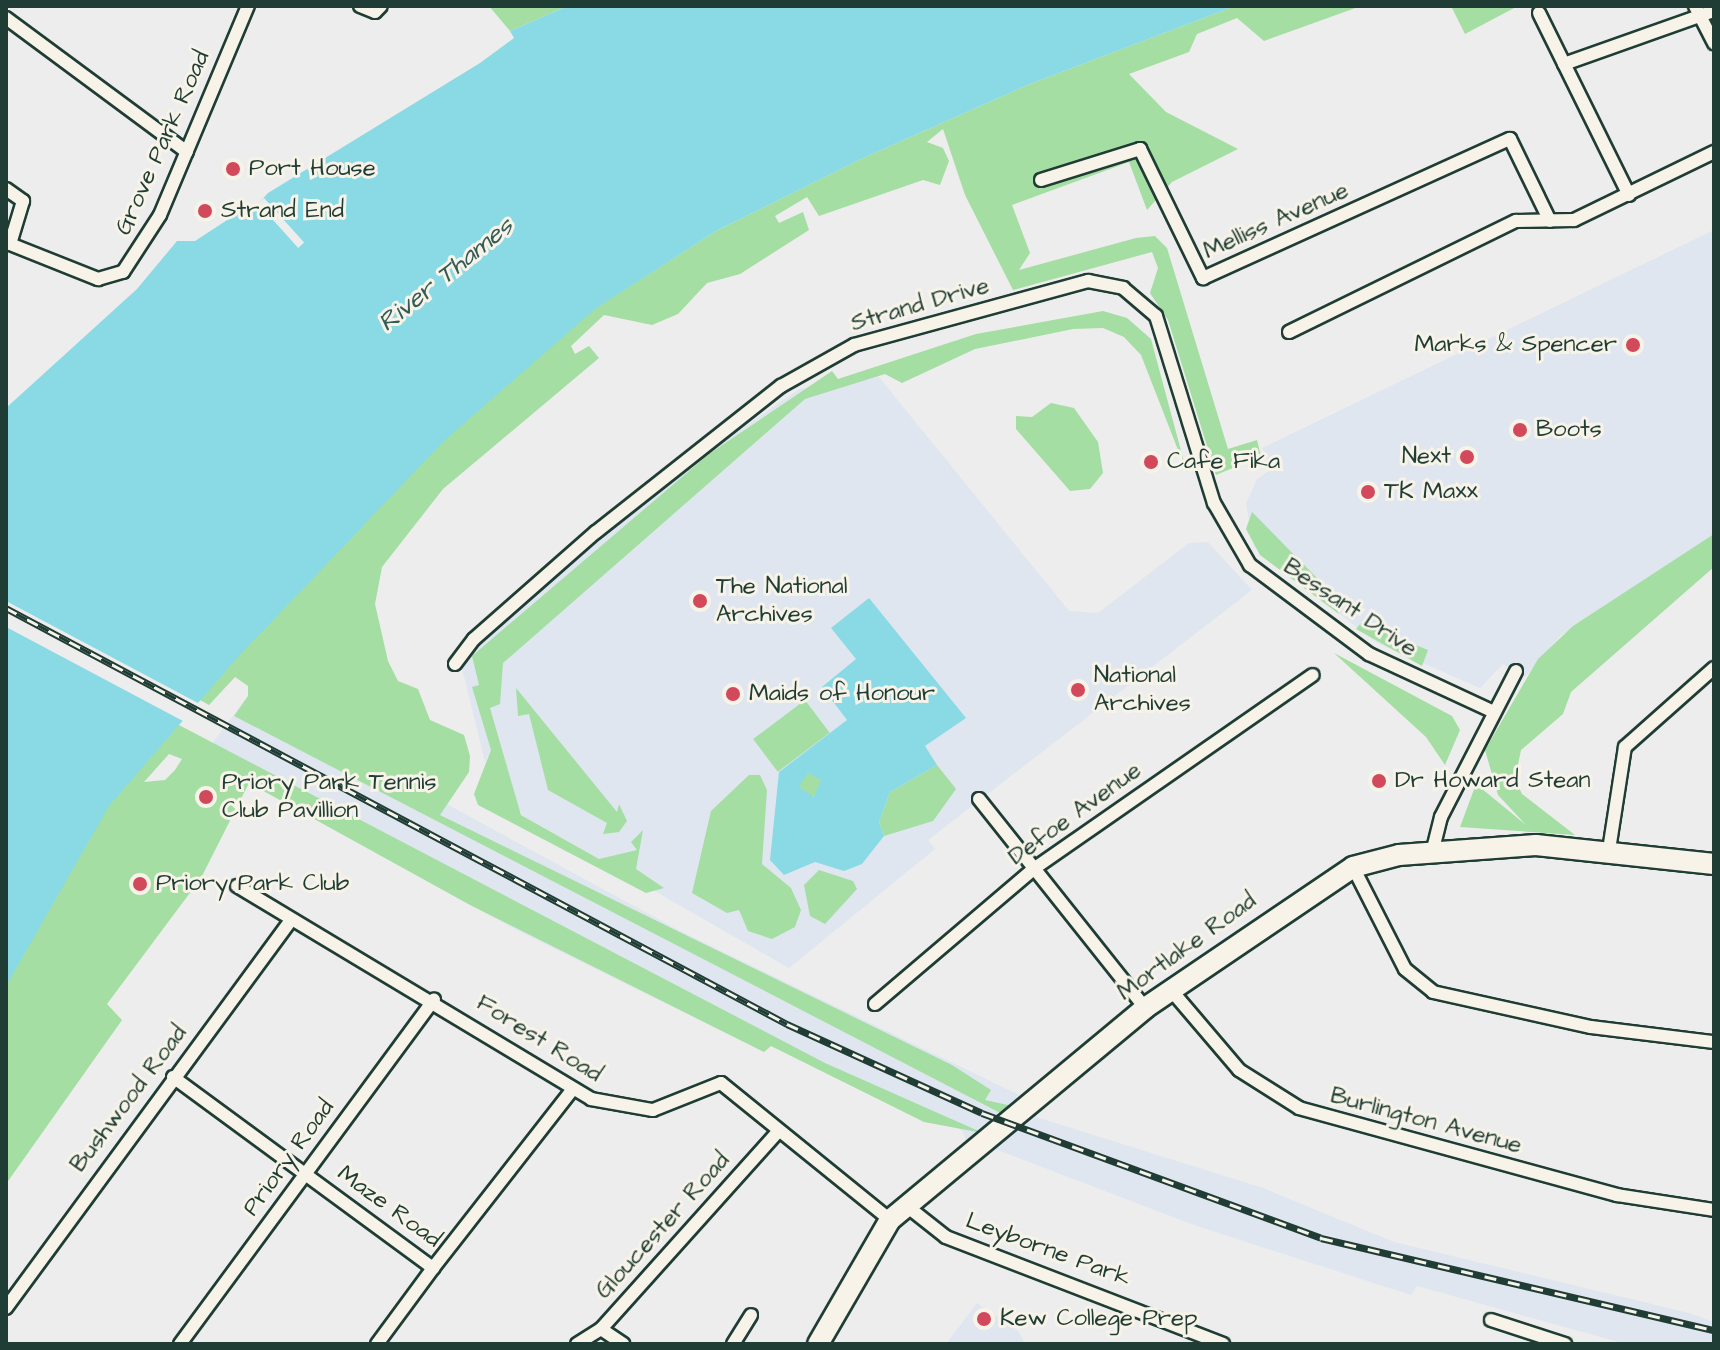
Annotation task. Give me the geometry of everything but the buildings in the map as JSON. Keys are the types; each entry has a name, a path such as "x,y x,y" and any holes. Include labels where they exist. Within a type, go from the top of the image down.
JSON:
{"highway":[{"name":"Mortlake Road","path":"823,1342 890,1220 1145,1008 1353,867 1432,853 1536,845 1609,850 1714,864"}],"street":[{"name":"Grove Park Road","path":"8,245 90,277 115,278 150,232 248,6"},
{"path":"360,6 381,6"},
{"path":"1564,64 1698,12 1714,11"},
{"path":"1698,12 1714,43"},
{"path":"1539,13 1629,195"},
{"path":"6,18 187,152"},
{"name":"Melliss Avenue","path":"1041,180 1140,149 1196,270 1212,279 1510,139 1550,221"},
{"path":"1289,332 1516,221 1574,220 1714,152"},
{"path":"6,189 23,201 8,245"},
{"name":"Strand Drive","path":"455,664 574,550 781,386 854,345 1071,284 1123,288 1156,316 1214,503"},
{"name":"Bessant Drive","path":"1214,503 1264,578 1369,654 1494,712"},
{"path":"1609,850 1625,747 1714,668"},
{"path":"1432,853 1441,817 1516,671"},
{"name":"Defoe Avenue","path":"875,1004 1035,868 1313,675"},
{"path":"979,799 1145,1008"},
{"path":"1353,867 1405,969 1433,992 1591,1027 1714,1042"},
{"name":"Forest Road","path":"237,886 291,920 434,999 573,1089 616,1108 653,1110 721,1083 890,1220"},
{"name":"Bushwood Road","path":"6,1308 291,920"},
{"name":"Burlington Avenue","path":"1171,990 1239,1070 1299,1108 1617,1195 1714,1210"},
{"name":"Priory Road","path":"180,1344 434,999"},
{"name":"Maze Road","path":"173,1077 433,1268 573,1089"},
{"name":"Gloucester Road","path":"577,1344 601,1329 778,1132"},
{"name":"Leyborne Park","path":"908,1207 946,1237 1223,1344"},
{"path":"377,1344 433,1268"},
{"path":"733,1344 751,1315"},
{"path":"1491,1320 1565,1344"},
{"path":"601,1329 623,1344"}],"shaded area":[{"path":"1714,230 1714,567 1698,546 1560,636 1525,677 1503,664 1480,688 1377,643 1254,547 1246,504 1257,479 1273,468 1262,448"},
{"path":"874,371 1069,611 1098,613 1189,543 1208,542 1252,590 928,840 935,849 789,968 522,815 491,750 485,762 461,664 466,650 707,453 799,389"},
{"path":"248,696 680,931 1019,1095 966,1142 963,1131 771,1046 764,1052 515,929 249,783 189,774"},
{"path":"1036,1117 1263,1188 1394,1242 1689,1313 1714,1322 1714,1344 1626,1344 1417,1286 1411,1295 1194,1225 995,1149"},
{"name":"Kew College Prep","path":"977,1303 1018,1331 1025,1344 946,1344"}],"green space":[{"path":"489,6 568,6 510,31"},
{"path":"1235,6 1361,6 1264,41 1237,18 1197,34 1189,52 1129,74 1166,112 1238,149 1172,182 1147,210 1129,162 1012,205 1030,253 1019,270 1136,238 1155,236 1167,248 1228,449 1257,440 1261,456 1216,475 1168,320 1150,293 1158,268 1152,252 1013,290 965,195 943,129 927,142 943,148 949,161 940,185 923,180 819,216 807,197 775,216 779,223 803,212 809,230 740,274 707,283 678,314 652,325 604,315 571,346 575,354 589,346 599,358 443,489 382,567 375,604 388,661 398,681 418,689 430,720 464,735 470,756 469,772 440,815 952,1065 991,1090 985,1100 1017,1107 1008,1117 234,716 248,696 248,686 235,677 209,705 193,696 331,536 569,325 716,231 861,159 1030,84"},
{"path":"1451,6 1518,6 1465,34"},
{"path":"1103,311 1127,318 1151,339 1187,473 1141,355 1124,337 1103,328 1073,329 975,349 902,383 885,374 805,399 503,663 500,704 490,708 521,815 599,859 637,850 631,842 643,830 636,869 664,888 646,893 478,805 474,794 491,750 472,687 479,685 472,656 709,454 832,371 838,379 976,334"},
{"path":"1051,403 1074,408 1098,442 1103,473 1090,489 1070,491 1016,429 1016,416 1032,417"},
{"path":"1252,512 1319,580 1339,614 1260,555 1246,529"},
{"path":"1714,534 1714,567 1571,692 1563,714 1521,750 1515,779 1522,794 1575,835 1460,827 1476,784 1526,825 1498,795 1485,750 1538,659 1573,626"},
{"path":"1361,623 1428,650 1422,666 1356,629"},
{"path":"1334,653 1452,716 1460,730 1445,765 1426,737"},
{"path":"516,688 617,812 619,804 627,821 619,832 603,834 607,823 548,790 529,714 518,716"},
{"path":"805,700 830,733 778,772 753,739"},
{"path":"177,724 825,1063 983,1133 924,1122 771,1046 764,1052 470,905 249,783 201,878 107,1004 122,1020 6,1184 6,969 64,857","holes":["169,754 182,759 165,780 144,782"]},
{"path":"937,765 956,789 933,821 884,836 879,822 890,792"},
{"path":"810,773 821,780 822,785 815,796 810,797 799,790 798,785 805,774"},
{"path":"749,775 760,775 767,790 762,864 791,888 801,910 795,927 772,939 748,931 739,910 727,913 692,893 711,811"},
{"path":"819,870 853,881 857,889 825,924 810,916 804,885"}],"water":[{"name":"River Thames","path":"568,6 1235,6 1030,84 861,159 716,231 595,309 444,441 237,658 109,806 6,986 6,622 18,608 6,616 6,408 137,289 177,241 195,241 241,211 249,214 268,193 480,63 514,38 510,31"},
{"path":"869,598 966,718 925,746 937,765 890,792 879,822 884,836 862,864 844,871 815,862 784,875 770,860 779,772 847,720 822,687 856,659 831,628","holes":["808,773 821,780 814,797 799,787"]}],"pier":[{"path":"264,198 304,243 298,248 258,203"},
{"path":"6,601 199,704 189,724 6,627"}],"railway":[{"path":"6,608 787,1024 982,1113 1321,1238 1714,1330"}],"place":[{"name":"Port House","path":"233,169"},
{"name":"Strand End","path":"205,211"},
{"name":"Marks & Spencer","path":"1633,345"},
{"name":"Boots","path":"1520,430"},
{"name":"Next","path":"1467,457"},
{"name":"Cafe Fika","path":"1151,462"},
{"name":"TK Maxx","path":"1368,492"},
{"name":"The National Archives","path":"700,601"},
{"name":"National Archives","path":"1078,690"},
{"name":"Maids of Honour","path":"733,694"},
{"name":"Dr Howard Stean","path":"1379,781"},
{"name":"Priory Park Tennis Club Pavillion","path":"206,797"},
{"name":"Priory Park Club","path":"140,884"},
{"name":"Kew College Prep","path":"984,1319"}]}
